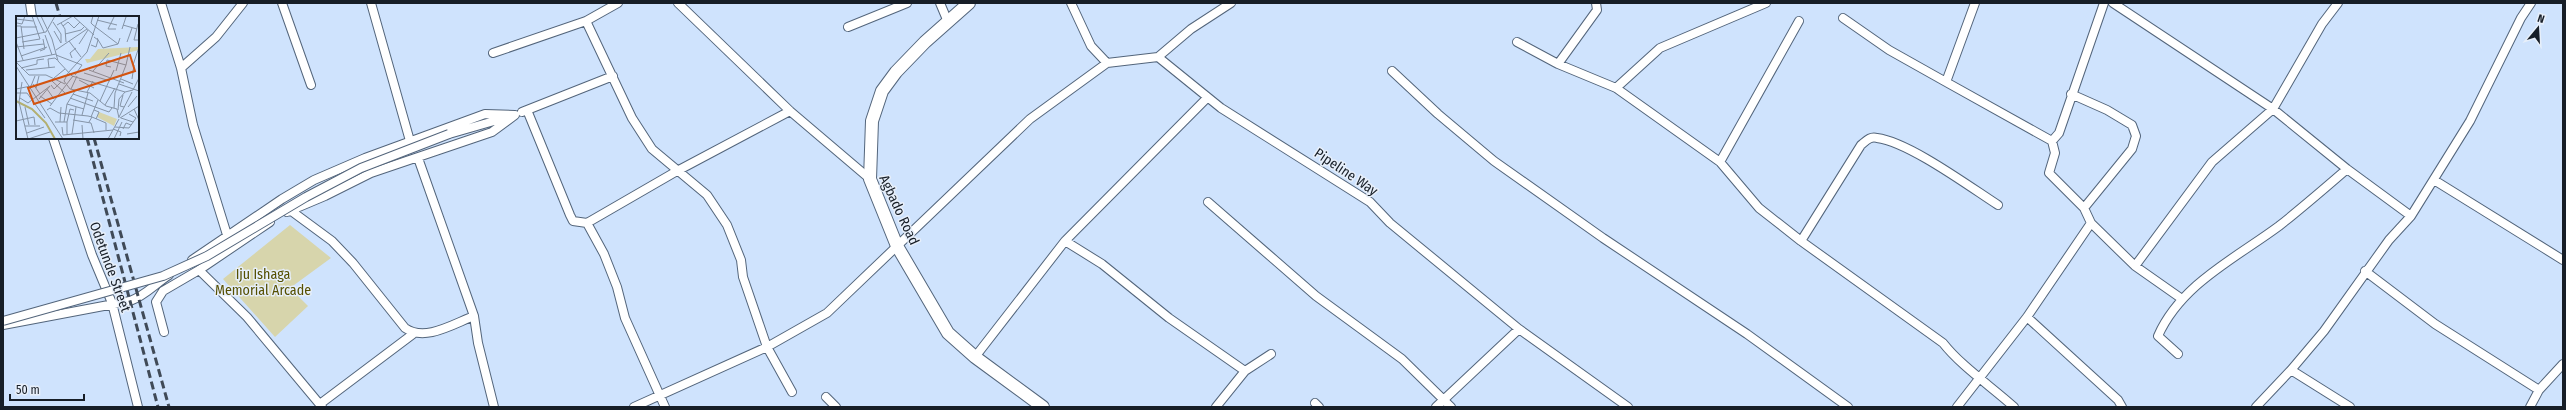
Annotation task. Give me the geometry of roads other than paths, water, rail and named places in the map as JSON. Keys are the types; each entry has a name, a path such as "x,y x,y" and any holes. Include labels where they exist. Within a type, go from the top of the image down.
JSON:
{"main road":[{"path":"870,179 872,121 882,92 896,72 969,3"},
{"name":"Agbado Road","path":"870,179 897,246 948,333 975,357 1043,407"}],"street":[{"path":"30,3 32,16"},
{"path":"161,3 181,68 193,125 228,238"},
{"path":"181,68 216,37 243,3"},
{"path":"282,3 311,85"},
{"path":"371,3 410,140"},
{"path":"493,53 586,21 618,3"},
{"name":"Agbado Road","path":"678,3 790,111 870,179"},
{"path":"848,27 907,3"},
{"path":"940,3 948,22"},
{"path":"1071,3 1091,46 1107,63"},
{"path":"634,407 660,397 767,347 828,313 1030,119 1107,63 1158,57 1190,29 1231,3"},
{"path":"1558,64 1597,10 1596,3"},
{"path":"1616,88 1660,48 1766,3"},
{"path":"1946,82 1975,3"},
{"path":"2052,141 2059,134 2071,94 2104,3"},
{"path":"2113,3 2273,109 2347,169 2411,216"},
{"path":"2135,266 2212,162 2273,109 2322,24 2337,3"},
{"path":"2256,407 2291,370 2324,331 2365,271 2389,240 2411,216 2470,121 2521,18 2532,3"},
{"path":"1843,18 1889,50 2052,141 2055,153 2049,174 2084,208 2091,223 2135,266 2182,299"},
{"path":"586,21 632,118 652,149 707,195 730,230 741,260 743,277 767,347 792,392"},
{"path":"1720,162 1799,21"},
{"path":"1517,42 1558,64 1616,88 1720,162 1759,208 1801,241 1943,343 1955,359 1980,376 2014,407"},
{"name":"Pipeline Way","path":"1158,57 1207,98 1370,202 1390,223 1519,329 1628,407"},
{"path":"1392,71 1438,114 1494,161 1603,238 1746,334 1848,407"},
{"path":"3,321 163,276 207,256 306,197 361,168 449,134 515,115 613,76"},
{"path":"2071,94 2107,110 2132,125 2136,136 2132,149 2084,208"},
{"path":"975,357 1065,241 1207,98"},
{"path":"527,110 573,221 587,223 677,171 790,111"},
{"path":"3,324 143,296 152,286 228,238 282,199 314,180 410,140 485,114 515,115"},
{"path":"164,332 156,302 163,291 199,270 290,210 325,196 371,173 492,132 515,115"},
{"path":"1801,241 1861,145 1869,138 1876,137 1893,143 1914,154 1998,205"},
{"name":"Odetunde Street","path":"53,139 92,255 112,303 138,407"},
{"path":"418,158 474,316 478,343 494,407"},
{"path":"2178,354 2158,336 2182,299 2216,270 2279,226 2347,169"},
{"path":"2434,180 2562,258"},
{"path":"1208,202 1316,296 1402,359 1446,400 1451,407"},
{"path":"290,210 332,241 353,263 405,328 413,334 423,335 474,316"},
{"path":"587,223 604,254 617,287 625,318 665,407"},
{"path":"1957,407 2027,317 2091,223"},
{"path":"1065,241 1102,264 1169,318 1244,371"},
{"path":"199,270 247,317 321,406 413,334"},
{"path":"2365,271 2435,324 2539,390"},
{"path":"2027,317 2118,400 2122,407"},
{"path":"1436,407 1446,400 1519,329"},
{"path":"1216,407 1244,371 1271,354"},
{"path":"2530,407 2539,390 2563,364"},
{"path":"2291,370 2350,407"},
{"path":"826,397 836,407"}],"railway":[{"path":"56,3 60,16"},
{"path":"87,139 158,407"},
{"path":"94,139 169,407"}],"park label":[{"name":"Iju Ishaga Memorial Arcade","path":"263,282"}]}
